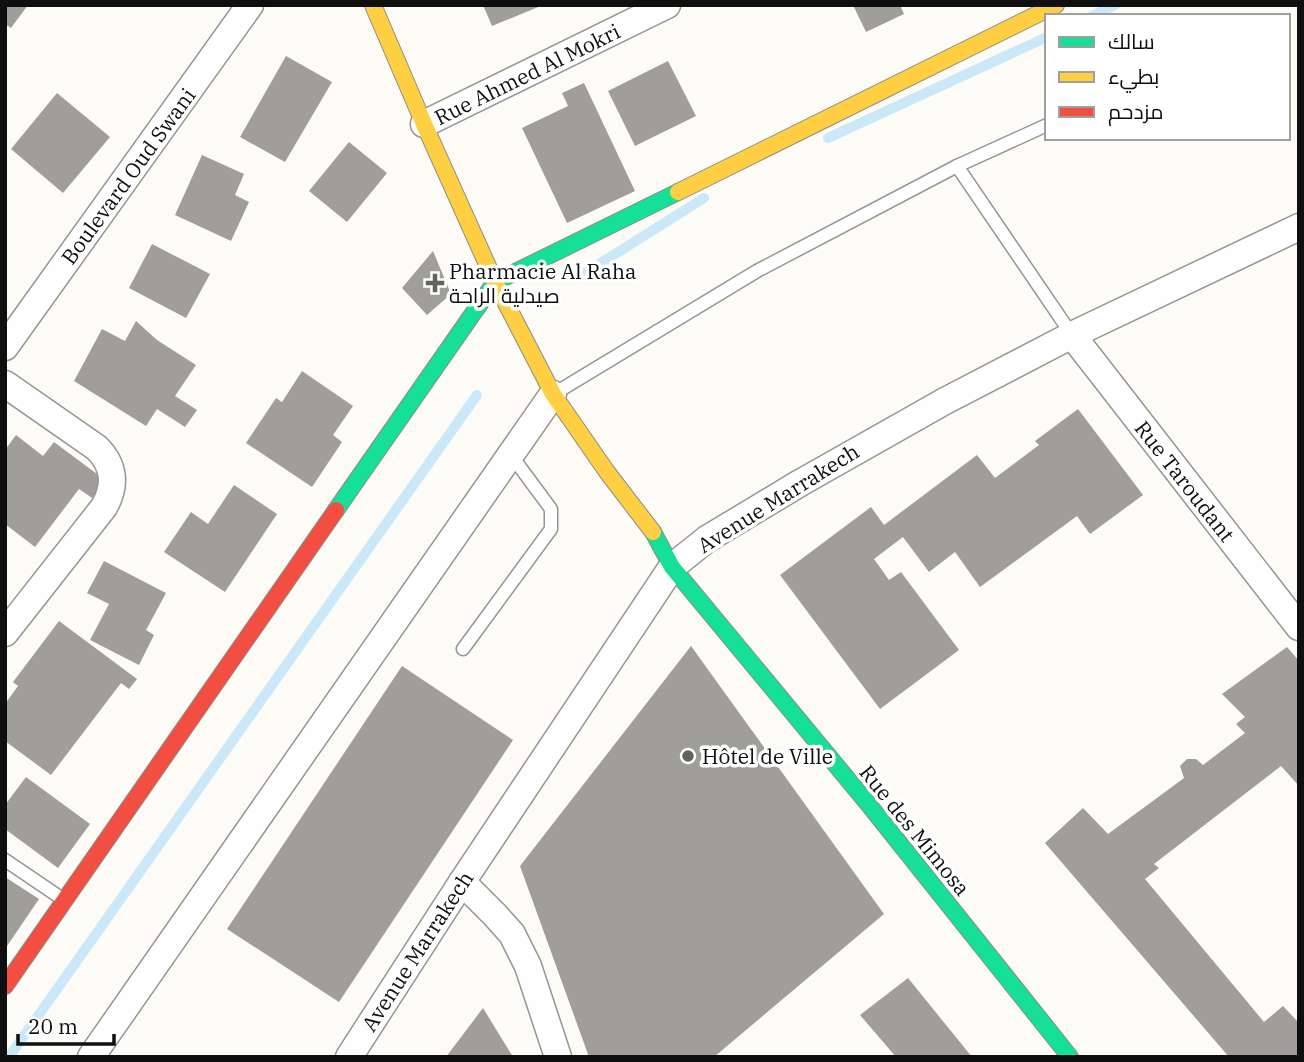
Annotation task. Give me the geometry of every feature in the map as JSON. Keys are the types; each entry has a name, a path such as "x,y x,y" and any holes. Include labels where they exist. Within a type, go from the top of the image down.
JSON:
{"street":[{"name":"Boulevard Oud Swani","path":"5,347 250,5"},
{"name":"Rue des Mimosa","path":"373,5 495,282 553,394 570,421 649,525 672,567 869,805 1070,1057"},
{"name":"Rue Ahmed Al Mokri","path":"424,124 667,5"},
{"path":"5,986 495,282 1056,5"},
{"name":"Avenue Marrakech","path":"349,1057 461,882 672,567 707,539 800,482 924,412 1072,335 1299,227"},
{"name":"Rue Taroudant","path":"1072,335 1299,627"},
{"path":"5,384 97,448 107,458 112,485 104,507 5,633"},
{"path":"91,1057 553,394"},
{"path":"461,882 505,926 521,951 558,1057"}],"lane":[{"path":"553,394 757,271 957,166 1045,126"},
{"path":"957,166 1072,335"},
{"path":"463,649 551,529 551,509 510,456"},
{"path":"5,860 64,900"}],"building":[{"path":"5,5 28,5 11,28 5,24"},
{"path":"483,5 543,5 492,26"},
{"path":"853,5 900,5 904,14 866,32"},
{"path":"286,56 332,82 285,162 240,137"},
{"path":"668,61 696,116 635,146 608,91"},
{"path":"584,83 635,191 567,223 522,128 568,106 562,93"},
{"path":"57,93 110,137 63,193 11,149"},
{"path":"349,142 387,173 347,222 309,191"},
{"path":"202,155 244,174 235,195 249,202 231,241 175,215"},
{"path":"152,244 210,274 186,318 129,288"},
{"path":"433,251 451,294 427,315 402,288"},
{"path":"136,321 157,340 196,365 175,396 197,410 185,427 157,409 146,426 74,381 102,329 125,341"},
{"path":"302,371 353,406 333,435 342,442 312,487 246,443 276,398 282,402"},
{"path":"1078,409 1143,495 1090,534 1077,516 980,587 955,552 929,572 903,537 874,559 889,580 901,572 959,650 880,709 780,575 871,507 884,525 977,455 995,478 1039,445 1035,441"},
{"path":"16,435 43,456 54,442 105,480 92,498 79,489 35,547 5,524 5,450"},
{"path":"234,485 277,514 225,592 164,552 191,512 208,524"},
{"path":"104,561 166,593 146,630 154,635 139,665 90,640 109,604 87,593"},
{"path":"59,621 137,679 129,689 121,683 51,775 5,741 5,704 18,686 13,682"},
{"name":"Hôtel de Ville","path":"691,646 884,914 714,1057 589,1057 520,866"},
{"path":"1287,647 1299,661 1299,786 1281,766 1154,864 1159,868 1145,879 1264,1022 1283,1006 1299,1023 1299,1057 1229,1057 1045,843 1083,808 1108,834 1184,778 1180,766 1187,759 1196,759 1203,765 1245,733 1236,724 1245,717 1222,694"},
{"path":"402,666 513,740 339,1002 227,929"},
{"path":"26,777 90,824 58,868 5,829 5,805"},
{"path":"5,877 39,899 5,949"},
{"path":"908,978 972,1057 896,1057 860,1015"},
{"path":"483,1008 513,1057 446,1057"}],"waterway":[{"path":"1096,14 1115,5"},
{"path":"828,138 1045,38"},
{"path":"577,278 704,198"},
{"path":"9,1057 477,395"}],"traffic: fast":[{"path":"336,510 495,282 678,192"},
{"path":"653,532 672,567 869,805 1070,1057"}],"traffic: slow":[{"path":"373,5 495,282 553,394 653,532"},
{"path":"678,192 1056,5"}],"traffic: jam":[{"path":"5,986 336,510"}],"place":[{"name":"Pharmacie Al Raha صيدلية الراحة","path":"435,283"},
{"name":"Hôtel de Ville","path":"688,756"}]}
